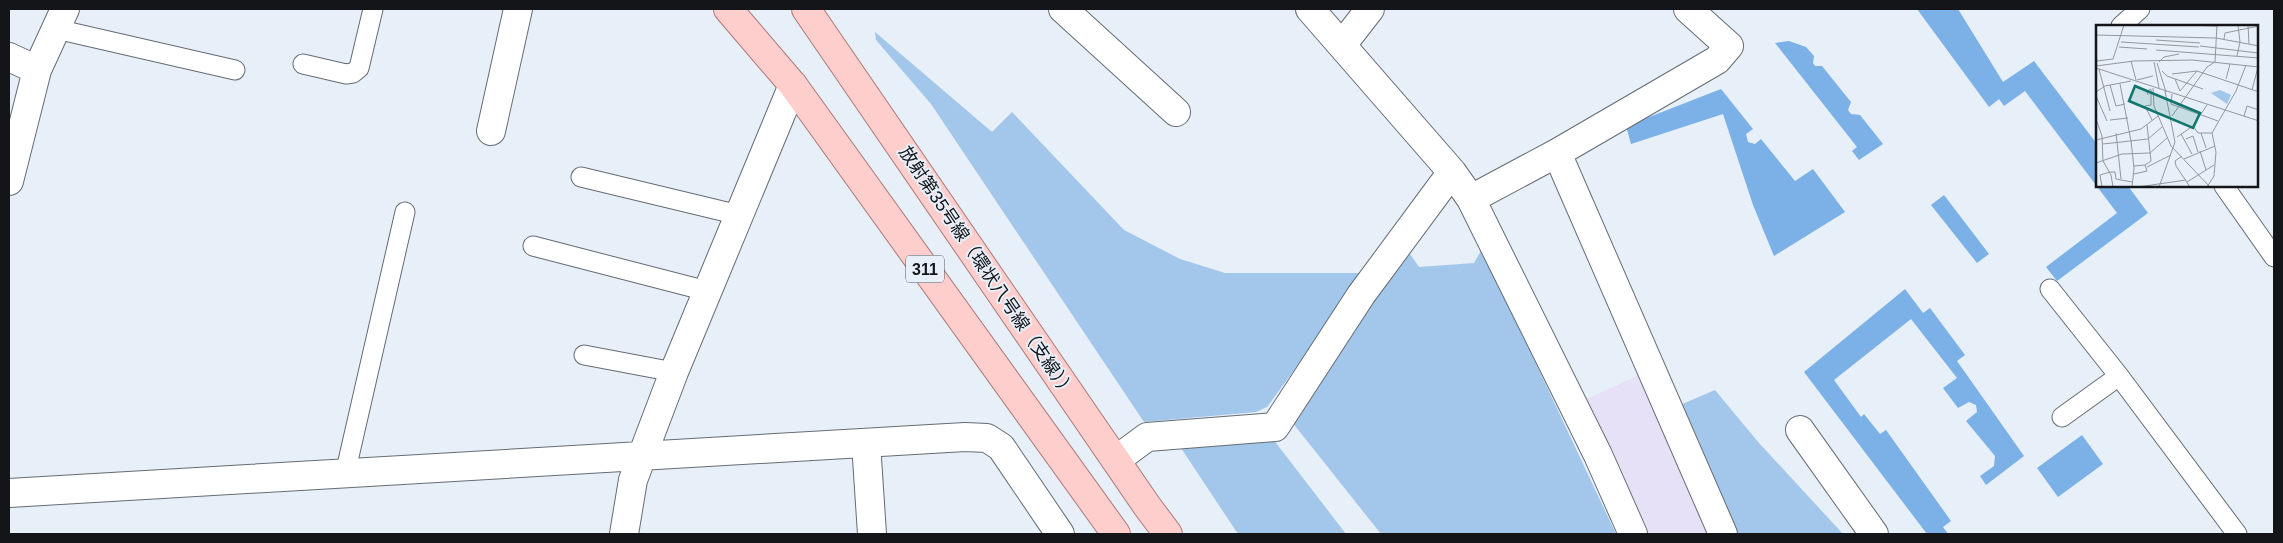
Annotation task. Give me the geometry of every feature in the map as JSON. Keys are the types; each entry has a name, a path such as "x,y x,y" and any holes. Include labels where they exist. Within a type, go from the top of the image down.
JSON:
{"main road":[{"name":"311","path":"728,9 793,85 1116,534"},
{"name":"放射第35号線（環状八号線（支線））","path":"812,11 1168,534"}],"street":[{"path":"491,130 518,9"},
{"path":"1062,9 1176,112"},
{"path":"1310,9 1452,172 1471,198 1593,446 1633,534"},
{"path":"1342,45 1370,9"},
{"path":"1471,198 1557,153 1717,60 1730,46 1688,9"},
{"path":"9,181 37,70 60,19"},
{"path":"9,57 37,70"},
{"path":"624,534 633,480 707,290 793,85"},
{"path":"1557,153 1723,534"},
{"path":"1116,460 1147,437 1275,426 1361,295 1452,172"},
{"path":"1800,430 1874,534"},
{"path":"9,493 965,437 987,438 1001,447 1011,459 1060,534"},
{"path":"866,443 872,534"}],"lane":[{"path":"303,64 346,74 353,73 359,68 373,9"},
{"path":"2122,25 2140,9"},
{"path":"60,19 235,70"},
{"path":"581,177 739,215"},
{"path":"2225,188 2274,257"},
{"path":"345,474 405,212"},
{"path":"533,246 707,290"},
{"path":"2050,289 2119,376 2237,534"},
{"path":"584,355 674,372"},
{"path":"2062,416 2119,376"}],"shaded area":[{"path":"1917,9 1958,9 2003,82 2034,61 2096,143 2096,185 2025,91 2004,106 1999,99 1989,107"},
{"path":"875,32 992,132 1012,112 1124,230 1180,259 1225,273 1365,273 1267,407 1256,412 1144,422 931,104 876,40"},
{"path":"1789,41 1806,47 1814,56 1813,63 1815,66 1822,66 1851,102 1848,110 1851,114 1860,115 1883,144 1859,160 1852,151 1857,147 1775,43"},
{"path":"1721,89 1753,129 1746,134 1748,142 1755,144 1761,139 1795,181 1813,169 1845,212 1774,256 1753,205 1723,114 1631,144 1626,126"},
{"path":"2098,188 2129,188 2148,213 2057,281 2046,267 2117,213"},
{"path":"1944,195 1989,254 1977,263 1931,205"},
{"path":"1482,249 1616,534 1381,534 1292,422 1408,251 1419,267 1474,263"},
{"path":"1905,289 1923,313 1930,308 1965,355 1957,361 2024,456 1986,485 1980,476 1994,466 1995,456 1966,421 1977,412 1976,405 1969,402 1958,408 1943,388 1957,378 1911,319 1834,380 1861,417 1864,414 1880,434 1886,430 1951,521 1943,527 1948,534 1927,534 1804,372"},
{"path":"1641,374 1712,534 1648,534 1587,399"},
{"path":"1715,390 1759,443 1843,534 1738,534 1680,405"},
{"path":"2082,435 2103,464 2058,497 2037,468"},
{"path":"1273,439 1346,534 1238,534 1179,445"}]}
